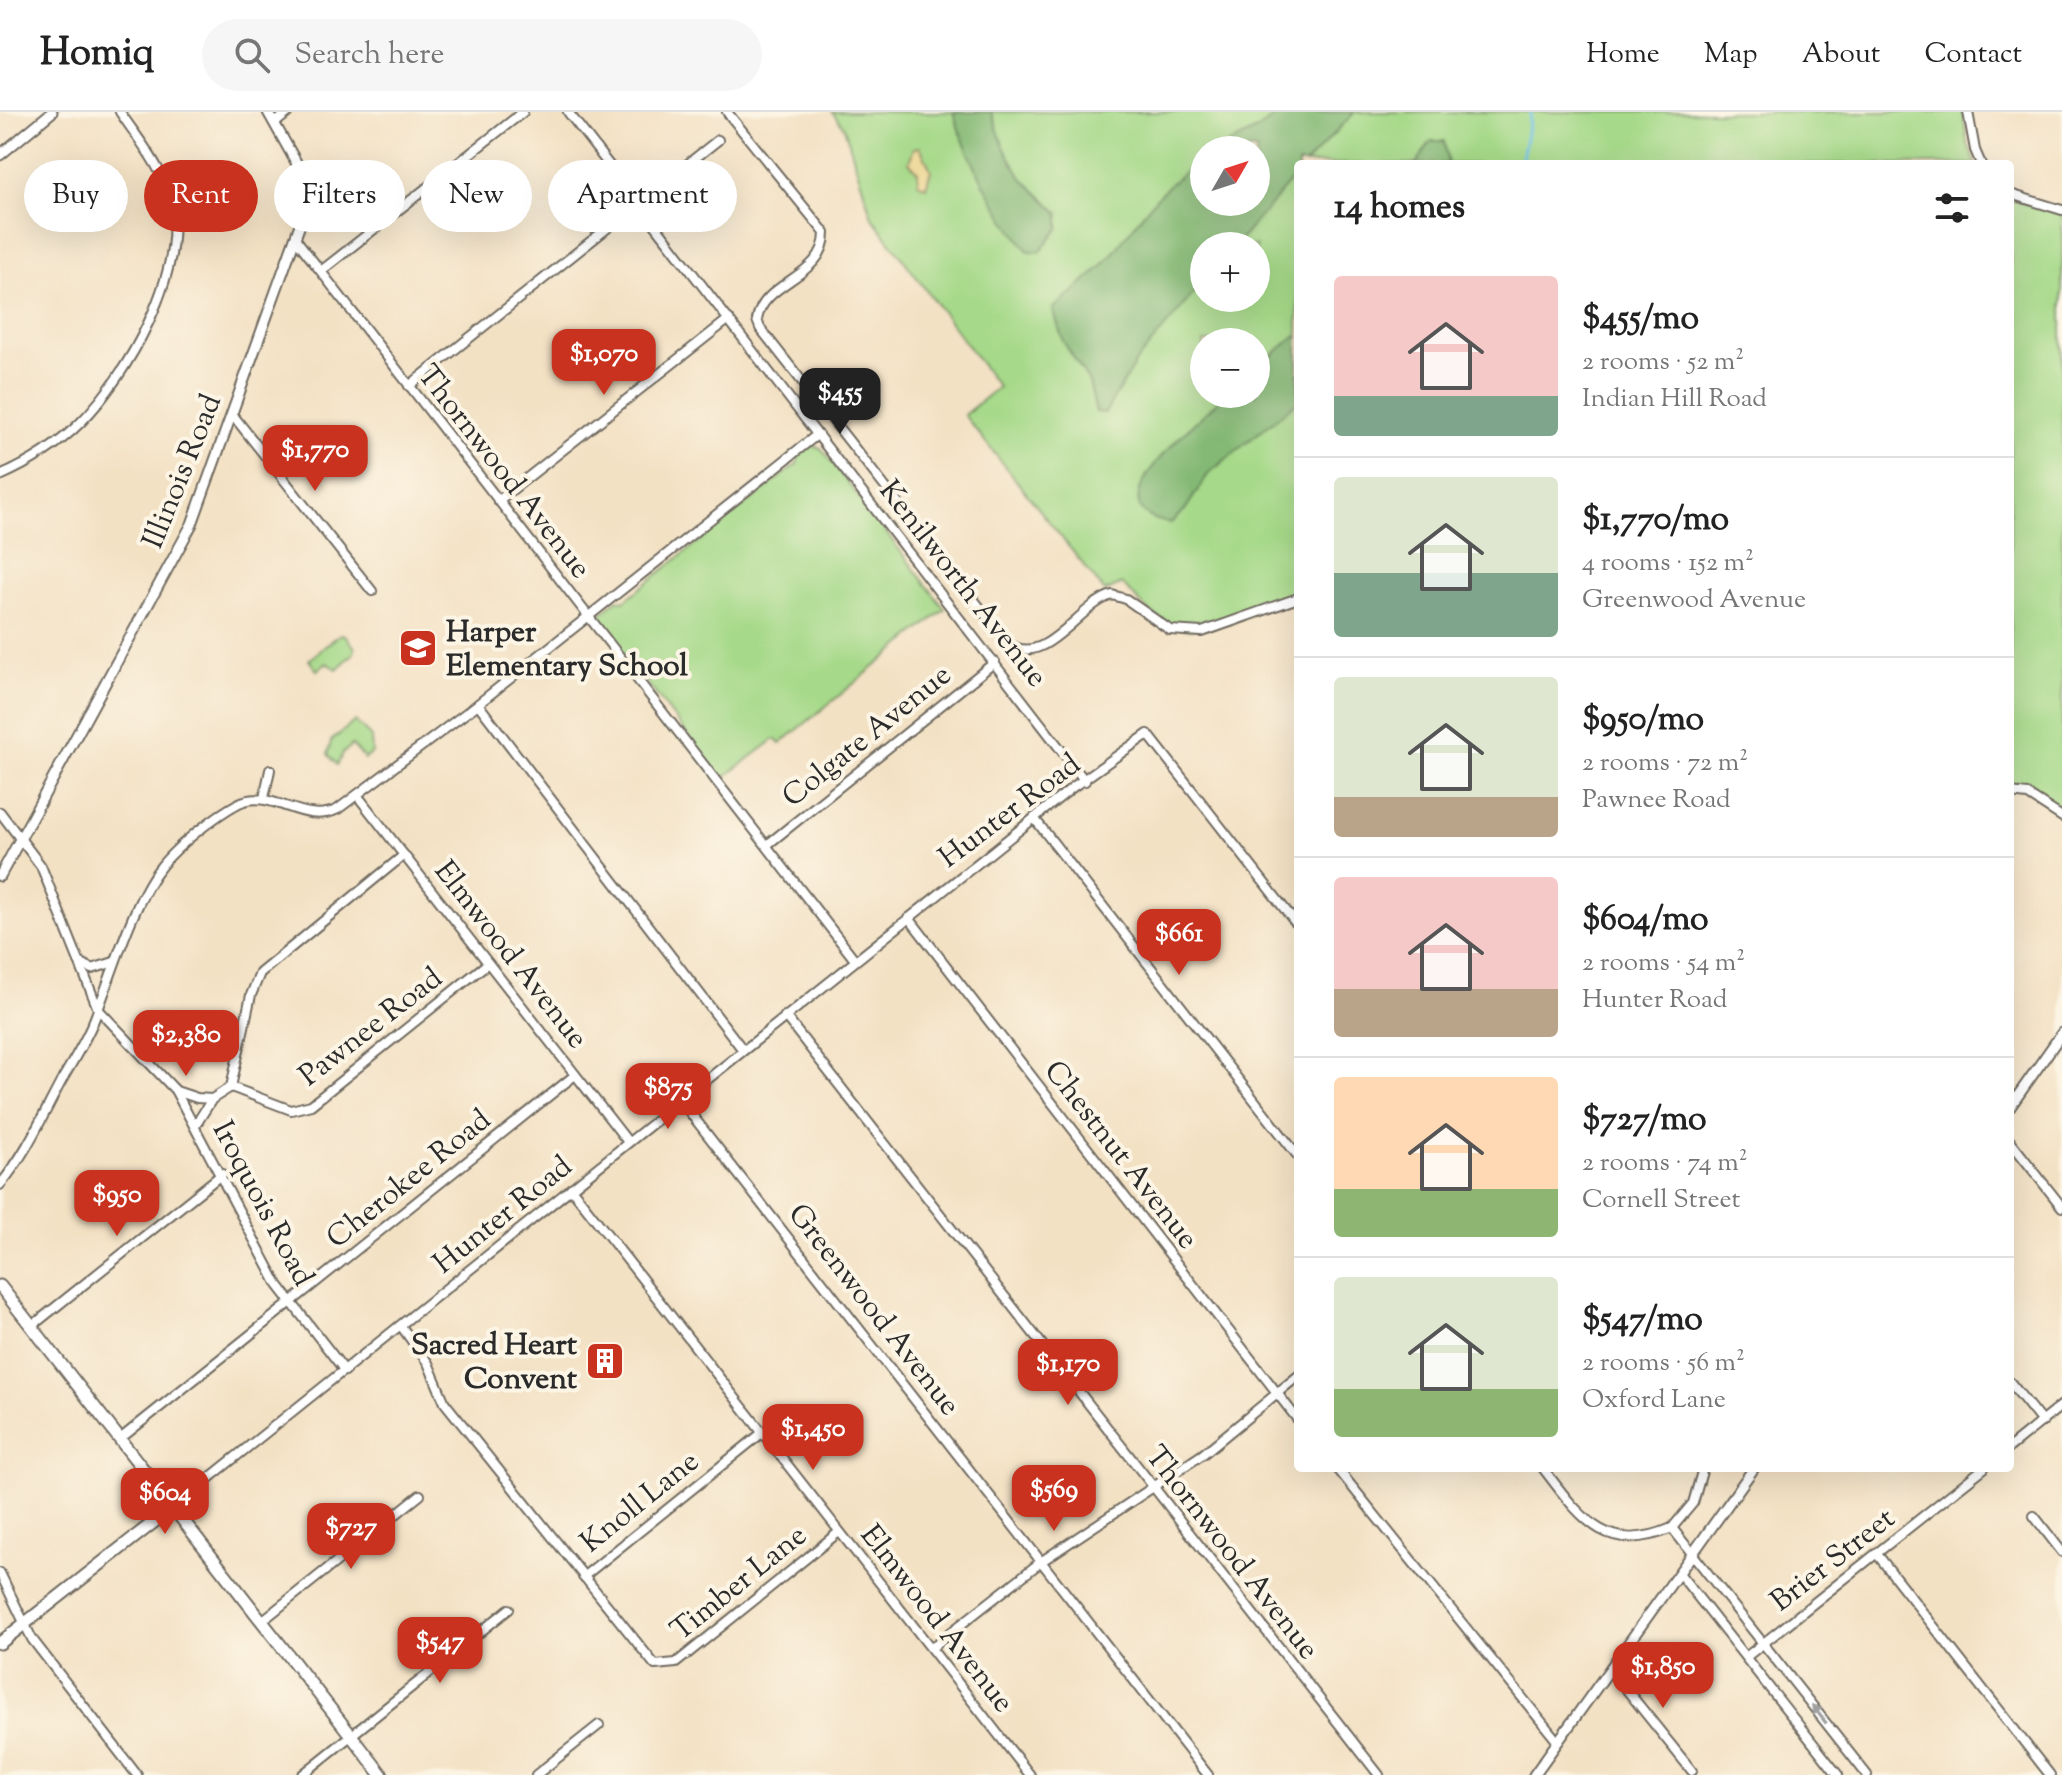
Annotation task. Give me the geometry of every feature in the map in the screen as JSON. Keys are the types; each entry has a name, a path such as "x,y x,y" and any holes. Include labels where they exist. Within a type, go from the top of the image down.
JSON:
{"main road":[{"path":"0,1286 382,1775"},
{"name":"Hunter Road","path":"0,1643 173,1507"}],"street":[{"path":"0,155 52,112"},
{"path":"0,476 51,448 96,406 124,368 161,288 174,233 168,189 120,112"},
{"name":"Illinois Road","path":"0,876 192,524 295,238 309,192 299,163 268,112"},
{"path":"275,123 289,112"},
{"path":"321,271 523,112"},
{"name":"Kenilworth Avenue","path":"568,112 606,160"},
{"path":"727,112 825,233 825,245 816,262 763,303 757,320 760,328 1014,648 1037,650 1112,595 1126,599 1170,630 1202,632 1294,599"},
{"path":"1968,112 1979,160"},
{"path":"694,160 718,140"},
{"path":"2014,195 2062,210"},
{"path":"409,386 604,232"},
{"name":"Kenilworth Avenue","path":"662,232 1085,781"},
{"name":"Thornwood Avenue","path":"295,238 855,960"},
{"path":"498,501 729,319"},
{"path":"232,414 372,591"},
{"path":"0,1185 28,1143 98,1009 115,962 161,866 230,809 248,799 264,798 282,807 322,814 332,812 478,704 818,434"},
{"name":"Colgate Avenue","path":"767,845 995,662"},
{"path":"478,704 743,1050"},
{"name":"Hunter Road","path":"173,1507 1034,818 1148,734 1294,921"},
{"path":"264,798 270,770"},
{"path":"2014,793 2028,795 2062,817"},
{"name":"Elmwood Avenue","path":"357,795 628,1142"},
{"name":"Iroquois Road","path":"0,812 49,882 98,1009 175,1090 290,1303 345,1371"},
{"path":"1034,818 1294,1151"},
{"path":"195,1126 212,1099 231,1087 251,995 260,973 404,855"},
{"name":"Chestnut Avenue","path":"909,918 1294,1415"},
{"path":"78,962 92,969 115,962"},
{"name":"Pawnee Road","path":"231,1087 291,1110 311,1105 488,963"},
{"name":"Thornwood Avenue","path":"785,1016 1151,1488 1379,1775"},
{"path":"2014,1101 2062,1033"},
{"name":"Cherokee Road","path":"120,1439 575,1075"},
{"path":"175,1090 197,1098 212,1099"},
{"name":"Greenwood Avenue","path":"681,1101 1208,1775"},
{"path":"2014,1146 2062,1207"},
{"path":"32,1326 222,1174"},
{"name":"Elmwood Avenue","path":"571,1188 1030,1775"},
{"path":"401,1326 428,1363 445,1403 583,1577"},
{"path":"931,1648 1042,1561 1203,1454 1294,1379"},
{"path":"2014,1387 2042,1422"},
{"path":"2014,1444 2062,1405"},
{"name":"Knoll Lane","path":"583,1577 762,1433"},
{"path":"1340,1472 1558,1742"},
{"path":"1546,1472 1579,1514 1604,1532 1630,1538 1672,1528 1693,1503 1702,1472"},
{"path":"1534,1775 1751,1472"},
{"name":"Brier Street","path":"1746,1657 1979,1472"},
{"path":"262,1621 420,1495"},
{"path":"2034,1516 2062,1552"},
{"path":"1672,1528 1867,1775"},
{"name":"Timber Lane","path":"583,1577 649,1662 666,1667 676,1663 839,1532"},
{"path":"1877,1554 2050,1775"},
{"path":"0,1573 32,1639 137,1775"},
{"path":"1679,1573 1838,1775"},
{"path":"302,1775 509,1609"},
{"path":"1610,1669 1692,1771"},
{"path":"536,1775 599,1725"}],"green space":[{"path":"832,112 1963,112 1967,142 1974,160 1294,160 1294,595 1253,614 1219,625 1186,629 1171,625 1145,607 1122,584 1105,592 964,415 998,387 872,217 844,127"},
{"path":"953,112 991,112 1005,149 1022,178 1059,213 1059,228 1040,252 1028,251 1005,220 975,167"},
{"path":"1281,112 1355,112 1309,160 1294,160 1294,178 1270,205 1270,136 1245,136"},
{"path":"1431,141 1444,141 1447,160 1419,160"},
{"path":"1190,168 1190,216 1261,216 1247,232 1190,232 1190,298 1136,362 1105,413 1096,412 1089,382 1063,341 1053,309 1103,265 1162,192"},
{"path":"2014,200 2062,213 2062,813 2040,797 2029,784 2014,784"},
{"path":"1294,337 1294,404 1209,473 1185,510 1171,523 1146,515 1138,500 1143,482 1176,441 1210,408 1270,408 1270,357"},
{"path":"813,446 821,448 945,609 780,744 775,739 722,779 602,625 600,615 617,599 624,601 797,464 799,455"},
{"path":"340,634 345,635 355,648 354,653 337,669 326,663 317,670 309,660"},
{"path":"355,721 371,737 372,753 365,759 352,745 337,765 328,754 331,741"}],"sand":[{"path":"920,147 931,170 926,187 918,183 918,172 909,162 914,148"}],"waterway":[{"path":"1522,160 1531,112"}],"place":[{"name":"Harper Elementary School","path":"418,648"},
{"name":"Sacred Heart Convent","path":"605,1361"}]}
